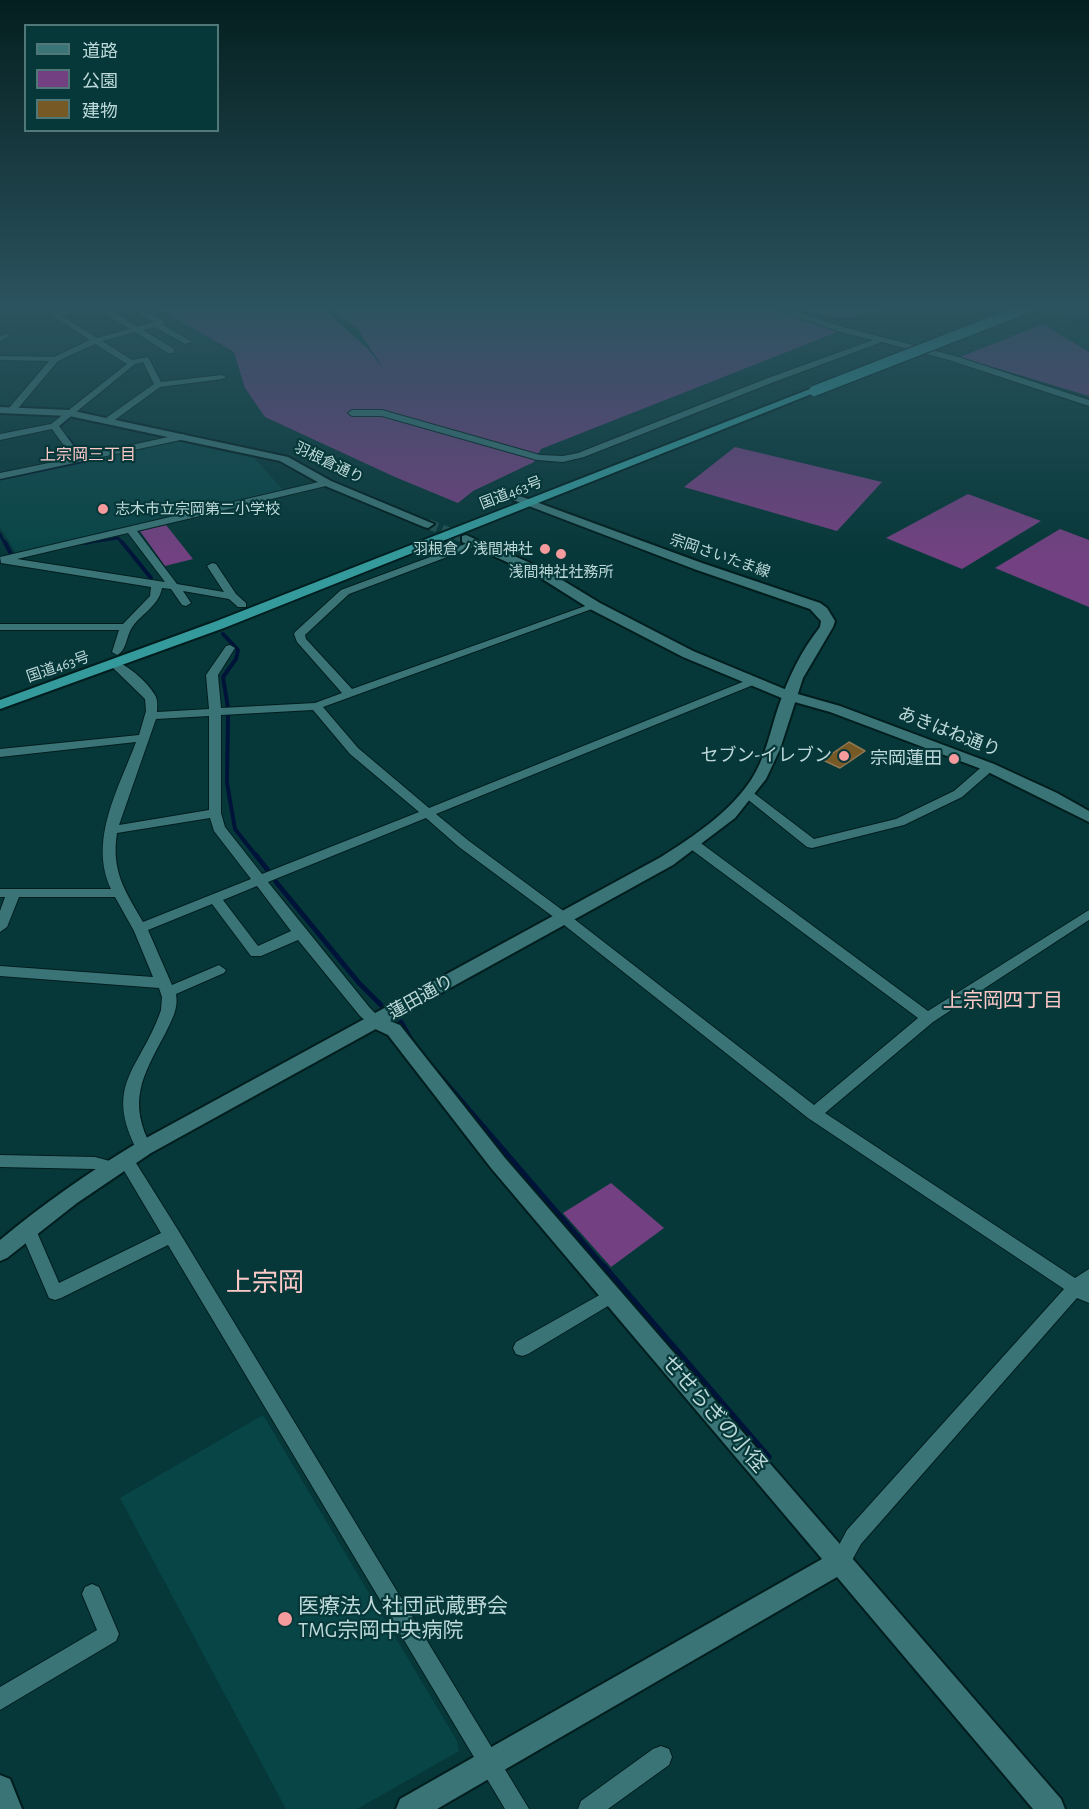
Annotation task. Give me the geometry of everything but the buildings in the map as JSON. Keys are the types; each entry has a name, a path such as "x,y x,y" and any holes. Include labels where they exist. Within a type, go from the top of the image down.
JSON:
{"highway":[{"name":"国道463号","path":"0,705 805,390"},
{"name":"国道463号","path":"0,694 116,658 237,600 523,501"}],"street":[{"path":"12,410 29,390"},
{"path":"0,437 54,426 97,390"},
{"path":"109,420 149,390"},
{"path":"352,413 382,413 525,455 552,460 581,455 745,390"},
{"path":"1051,390 1089,403"},
{"name":"羽根倉通り","path":"0,410 69,413 284,459 327,483 428,524"},
{"path":"54,426 79,459"},
{"path":"0,476 182,437"},
{"path":"1,560 327,483"},
{"name":"宗岡さいたま線","path":"523,501 698,566 806,603 822,611 828,621 810,649 789,696"},
{"path":"131,530 186,603"},
{"path":"349,693 301,640 299,633 345,592 471,541 540,572 595,606 688,654 789,696"},
{"path":"1,560 157,584 237,600"},
{"path":"212,566 237,600"},
{"path":"144,1148 134,1131 130,1090 165,1020 170,1001 140,928 120,893 110,869 108,849 116,807 151,716 151,698 116,658 126,627 155,597 157,584"},
{"path":"151,716 316,706 595,606"},
{"path":"0,627 126,627"},
{"path":"230,648 212,675 215,711 215,813 219,828 300,933 365,1012 376,1022"},
{"path":"140,928 754,681"},
{"name":"あきはね通り","path":"789,696 835,710 988,767 1052,796 1089,817"},
{"name":"蓮田通り","path":"0,1252 27,1228 118,1163 667,861 693,844 709,832 747,794 768,760 789,696"},
{"path":"316,706 354,751 464,844 564,918 814,1114 1084,1286 854,1537 840,1562 493,1765 410,1809"},
{"path":"0,753 143,738"},
{"path":"747,794 812,844 900,822 958,794 988,767"},
{"path":"111,830 215,813"},
{"path":"693,844 751,885 776,908 928,1018"},
{"path":"0,927 7,893 120,893"},
{"path":"215,898 256,953 300,933"},
{"path":"814,1114 928,1018 1058,931 1089,914"},
{"path":"0,971 165,988 219,970"},
{"name":"せせらぎの小径","path":"376,1022 394,1030 498,1163 1051,1809"},
{"path":"0,1161 118,1163 172,1235 514,1801"},
{"path":"27,1228 55,1293 172,1235"},
{"path":"522,1348 612,1295"},
{"path":"0,1699 109,1634 92,1594"},
{"path":"589,1809 661,1757"},
{"path":"0,1789 8,1809"}],"shaded area":[{"name":"志木市立宗岡第二小学校","path":"177,441 254,458 284,491 16,553 0,527 0,479"},
{"name":"医療法人社団武蔵野会 TMG宗岡中央病院","path":"263,1415 457,1741 459,1751 357,1809 286,1809 120,1498"}],"green space":[{"path":"247,390 689,390 541,449 534,462 473,491 458,503 395,477 265,417"},
{"path":"1071,390 1089,390 1089,396"},
{"path":"735,447 882,482 837,531 684,487"},
{"path":"968,494 1041,521 962,569 886,538"},
{"path":"166,525 193,559 165,566 140,531"},
{"path":"1060,529 1089,540 1089,607 995,568"},
{"path":"611,1183 664,1228 611,1267 563,1213"}],"waterway":[{"path":"59,427 68,419"},
{"path":"0,479 86,461 68,438"},
{"path":"0,534 5,544"},
{"path":"89,542 85,543 118,538 123,544"},
{"path":"5,542 12,556"},
{"path":"122,542 151,578"},
{"path":"223,634 238,650 236,659 223,677 228,708"},
{"path":"228,715 227,783 235,829 257,857"},
{"path":"256,855 269,872"},
{"path":"276,882 359,983 381,1005"},
{"path":"401,1022 413,1043"},
{"path":"433,1068 605,1268"},
{"path":"604,1267 768,1457"}],"tunnel":[{"path":"428,524 466,539"}],"place":[{"name":"志木市立宗岡第二小学校","path":"103,509"},
{"name":"羽根倉ノ浅間神社","path":"545,549"},
{"name":"浅間神社社務所","path":"561,554"},
{"name":"セブン-イレブン","path":"844,756"},
{"name":"宗岡蓮田","path":"954,759"},
{"name":"医療法人社団武蔵野会 TMG宗岡中央病院","path":"285,1619"}],"district":[{"name":"上宗岡三丁目","path":"88,455"},
{"name":"上宗岡四丁目","path":"1003,1001"},
{"name":"上宗岡","path":"265,1283"}]}
